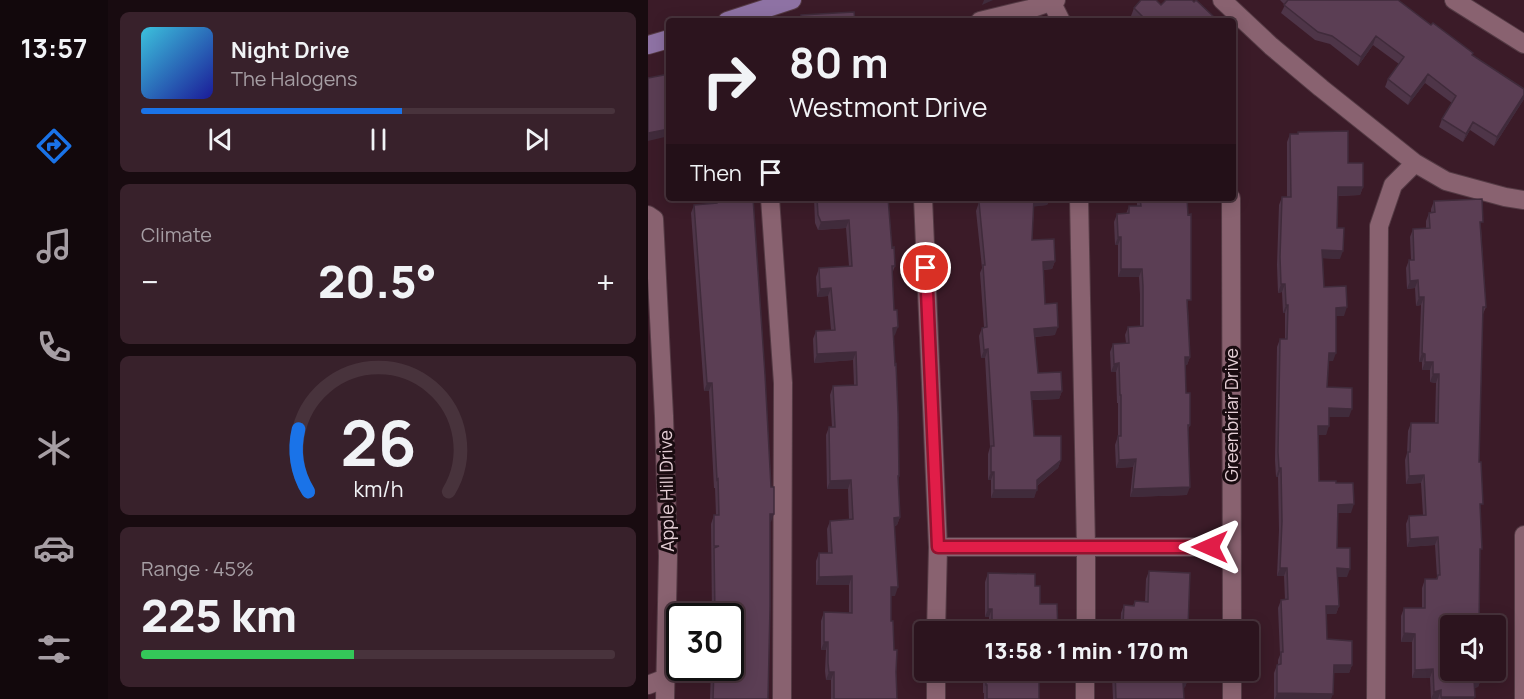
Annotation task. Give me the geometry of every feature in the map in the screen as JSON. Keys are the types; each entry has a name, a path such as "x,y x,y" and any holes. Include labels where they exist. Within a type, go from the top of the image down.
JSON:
{"main road":[{"path":"737,18 792,0"},
{"path":"648,45 666,40"}],"street":[{"path":"1222,0 1271,46 1415,163 1446,181 1524,200"},
{"path":"1454,0 1524,44"},
{"path":"992,18 1053,1 1060,18"},
{"path":"1376,699 1379,226 1393,185 1415,163"},
{"path":"770,201 783,383 782,699"},
{"path":"923,201 938,547 936,621"},
{"path":"1079,201 1086,621"},
{"name":"Greenbriar Drive","path":"1231,201 1232,621"},
{"name":"Apple Hill Drive","path":"648,214 654,219 664,416 667,603"},
{"path":"1524,535 1524,699"},
{"path":"938,547 1231,547"},
{"path":"648,685 666,678"},
{"name":"Apple Hill Drive","path":"665,699 666,678"},
{"path":"936,681 936,699"},
{"path":"1085,699 1086,681"},
{"path":"1232,681 1232,699"}],"building":[{"path":"1141,0 1156,0 1161,5 1166,0 1192,0 1194,2 1196,0 1214,17 1144,18 1134,8"},
{"path":"1288,0 1398,0 1431,25 1433,23 1473,53 1472,55 1524,89 1524,95 1497,137 1473,122 1466,134 1442,119 1456,96 1428,74 1411,97 1388,79 1404,57 1376,36 1361,57 1332,36 1318,32 1284,5"},
{"path":"854,12 855,18 801,18 801,15"},
{"path":"666,75 666,130 648,133 648,78"},
{"path":"1348,131 1348,163 1363,163 1363,187 1338,187 1337,228 1344,228 1343,251 1322,250 1324,287 1346,286 1347,307 1336,308 1336,353 1329,353 1327,387 1352,388 1352,409 1329,408 1329,426 1318,426 1319,481 1353,483 1354,504 1338,505 1337,548 1350,548 1350,569 1337,568 1339,606 1326,606 1327,639 1352,641 1352,665 1334,665 1333,694 1277,693 1277,665 1281,664 1281,652 1283,652 1281,600 1288,599 1287,568 1280,568 1282,521 1281,468 1279,468 1278,452 1280,339 1287,339 1288,305 1286,305 1285,284 1281,284 1282,197 1291,197 1290,134"},
{"path":"1482,199 1483,222 1480,222 1486,307 1483,307 1479,462 1481,462 1483,504 1480,504 1482,549 1480,549 1479,615 1440,615 1440,681 1474,681 1475,697 1441,697 1441,690 1434,692 1433,669 1415,670 1415,634 1404,633 1404,608 1425,608 1425,579 1437,579 1440,575 1438,537 1410,539 1409,516 1426,515 1424,475 1409,476 1408,452 1410,452 1411,423 1438,423 1439,374 1433,374 1433,362 1425,362 1425,354 1422,353 1424,297 1419,297 1418,280 1410,281 1409,260 1414,260 1413,229 1430,228 1429,213 1435,212 1434,201"},
{"path":"717,201 753,201 771,487 774,487 774,514 770,514 768,699 713,699 714,681 744,681 744,603 715,603 714,548 719,546 714,546 714,515 719,515 718,479 712,383 707,383 694,205 717,203"},
{"path":"817,201 888,201 892,248 894,247 895,266 892,266 894,310 897,310 898,327 893,328 898,413 900,517 894,518 898,587 891,587 891,621 893,621 894,650 897,650 897,699 834,699 834,672 829,672 828,642 824,642 824,612 852,613 852,576 819,577 819,553 832,553 830,521 853,519 851,480 830,481 829,427 835,427 833,386 857,385 856,352 817,354 816,331 835,330 831,288 820,289 819,268 852,266 849,220 821,222"},
{"path":"1034,201 1032,240 1054,239 1055,261 1043,262 1045,304 1057,303 1058,327 1034,329 1038,373 1061,372 1062,391 1031,392 1034,436 1061,436 1061,460 1037,480 1037,490 994,490 994,472 991,472 991,446 994,446 988,349 984,350 982,328 987,327 983,265 985,265 979,202"},
{"path":"1140,201 1187,201 1188,215 1191,214 1191,300 1187,300 1190,357 1185,357 1186,393 1190,393 1190,425 1188,425 1190,487 1133,489 1136,459 1119,460 1121,395 1119,363 1114,364 1113,344 1129,343 1128,327 1143,326 1143,286 1142,269 1121,269 1121,237 1118,237 1117,214 1129,213 1129,206 1141,206"},
{"path":"1149,571 1190,573 1188,621 1123,621 1124,605 1134,606 1135,601 1148,602"},
{"path":"988,573 1035,574 1035,586 1040,586 1040,604 1057,604 1058,621 992,621 992,609 988,609"},
{"path":"986,681 1039,681 1039,699 987,699"},
{"path":"1115,681 1185,681 1184,699 1116,699"}],"route":[{"path":"926,268 938,547 1210,547"}]}
